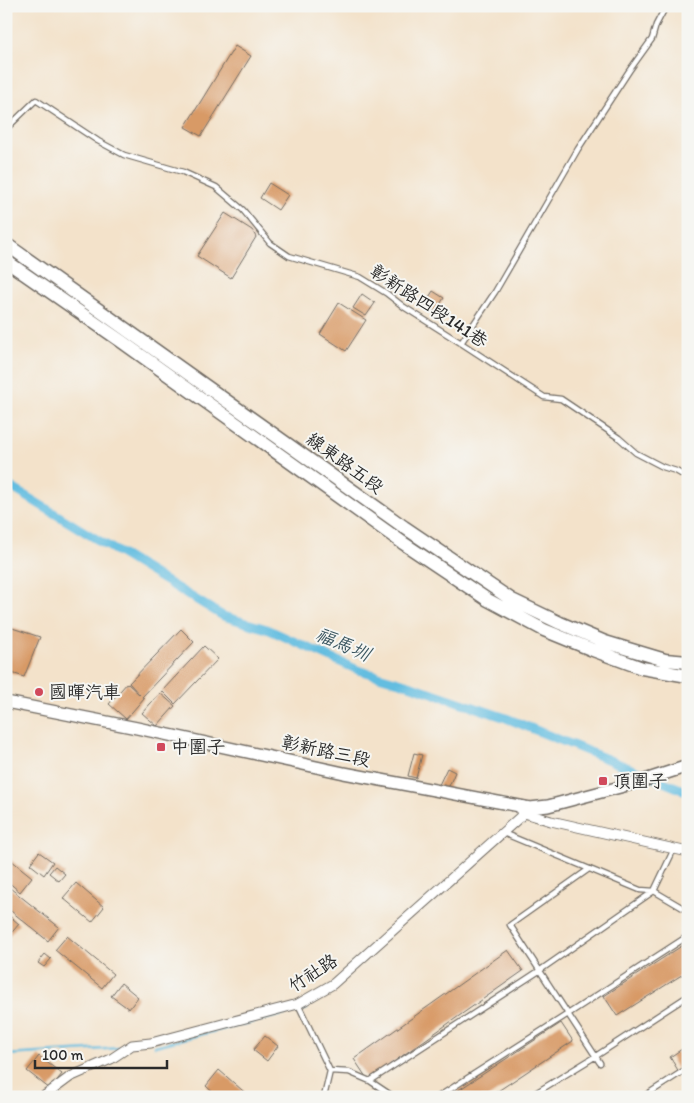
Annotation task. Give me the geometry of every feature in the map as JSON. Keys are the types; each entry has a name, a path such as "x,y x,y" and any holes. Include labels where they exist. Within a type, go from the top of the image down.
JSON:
{"main road":[{"name":"線東路五段","path":"6,244 404,527 512,600 605,642 665,660 688,662"},
{"name":"線東路五段","path":"6,261 404,543 488,600 544,630 593,650 642,668 688,676"}],"street":[{"name":"彰新路三段","path":"6,702 137,728 353,775 510,805 527,811 638,782 687,766"},
{"name":"竹社路","path":"43,1097 70,1076 111,1059 132,1045 151,1043 298,1004 333,984 527,811"},
{"path":"527,811 551,821 688,852"}],"lane":[{"path":"461,343 495,292 578,149 652,39 656,25 666,6"},
{"name":"彰新路四段141巷","path":"6,129 36,100 98,141 124,155 183,172 216,187 243,210 270,243 289,256 360,277 544,398 561,400 619,438 636,453 688,478"},
{"path":"504,833 640,890 654,891 688,911"},
{"path":"370,1081 539,971 654,891 674,849"},
{"path":"589,869 510,925 600,1062"},
{"path":"438,1097 688,936"},
{"path":"529,1097 688,996"},
{"path":"298,1004 330,1071 324,1097"},
{"path":"643,1097 688,1068"},
{"path":"330,1071 349,1072 370,1081 394,1097"}],"building":[{"path":"235,46 251,56 201,136 185,127"},
{"path":"269,183 288,195 278,210 260,198"},
{"path":"225,213 252,230 256,237 231,278 197,256"},
{"path":"433,291 444,298 435,312 424,305"},
{"path":"362,294 375,303 366,316 353,308"},
{"path":"339,303 366,320 346,351 320,334"},
{"path":"6,626 40,637 24,677 6,671"},
{"path":"181,629 194,642 142,697 144,698 126,719 109,704 127,683 140,695 129,683"},
{"path":"204,646 218,659 175,704 162,691"},
{"path":"160,693 175,706 157,726 142,713"},
{"path":"414,753 422,755 416,778 408,776"},
{"path":"447,768 455,772 447,791 438,787"},
{"path":"39,852 53,862 44,875 30,864"},
{"path":"6,856 32,877 20,892 6,880"},
{"path":"55,866 65,874 59,881 49,873"},
{"path":"76,883 104,907 92,922 63,898"},
{"path":"10,888 59,927 48,941 6,907 6,893"},
{"path":"6,913 19,924 8,937 6,936"},
{"path":"67,936 113,974 102,988 55,950"},
{"path":"688,942 688,971 617,1016 604,996"},
{"path":"508,950 523,971 368,1080 354,1059"},
{"path":"45,954 51,959 44,967 38,963"},
{"path":"121,983 138,997 129,1009 111,996"},
{"path":"561,1023 573,1041 489,1097 448,1097"},
{"path":"265,1036 278,1046 267,1061 253,1050"},
{"path":"688,1045 688,1066 679,1072 670,1057"},
{"path":"39,1056 62,1074 50,1089 27,1071"},
{"path":"219,1070 250,1097 218,1097 206,1086"}],"waterway":[{"name":"福馬圳","path":"6,484 223,616 267,629 358,670 506,718 688,792"},
{"path":"155,1046 306,1009"},
{"path":"6,1055 122,1048"}],"place":[{"name":"國暉汽車","path":"39,692"},
{"name":"中圍子","path":"161,747"},
{"name":"頂圍子","path":"603,781"}]}
